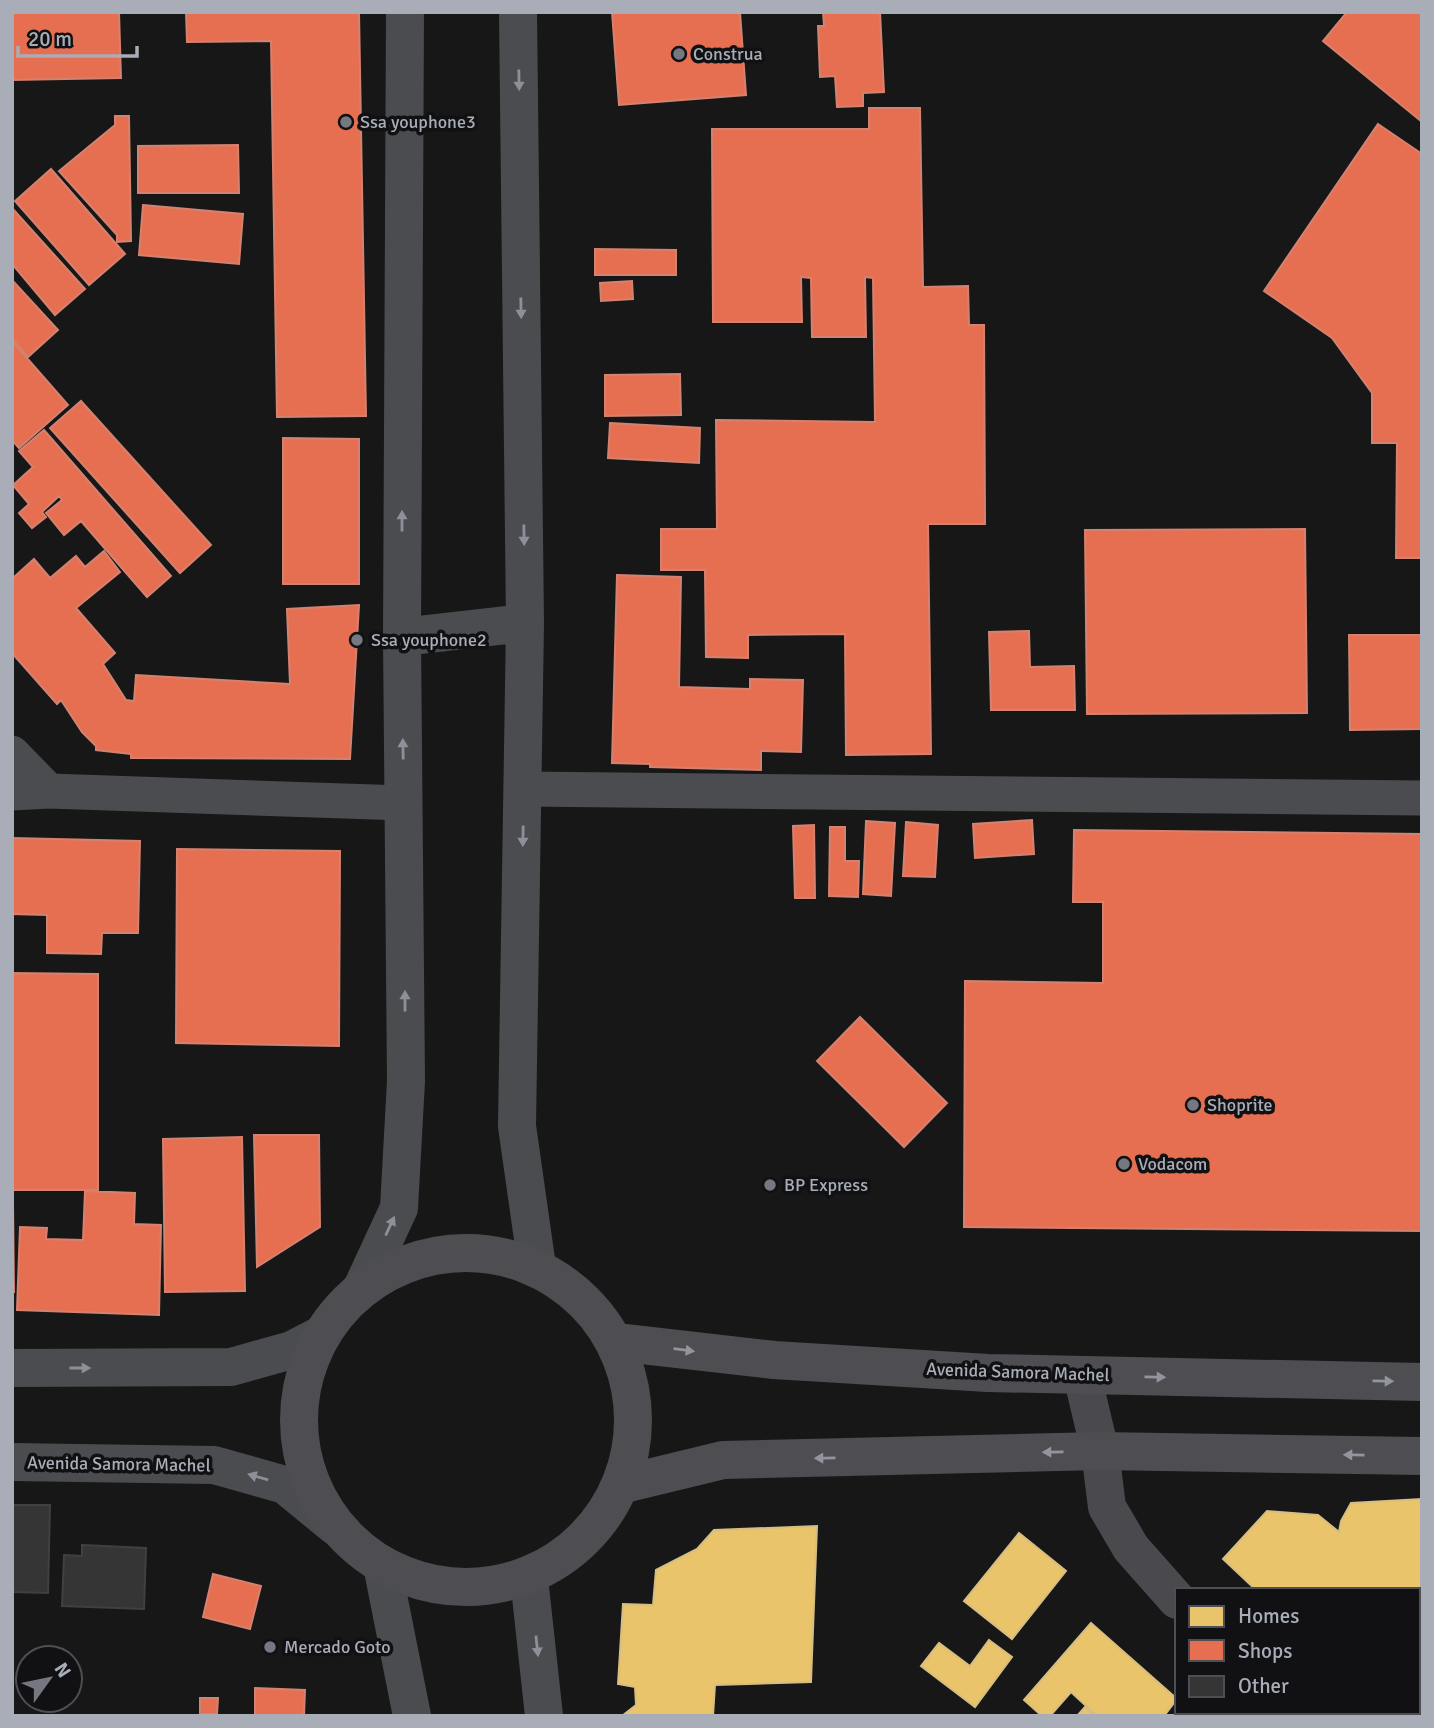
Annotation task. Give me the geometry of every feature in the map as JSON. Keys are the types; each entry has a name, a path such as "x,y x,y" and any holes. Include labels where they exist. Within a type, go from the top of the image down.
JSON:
{"highway":[{"path":"475,1252 507,1256 537,1267 583,1298 616,1342 635,1419 624,1484 586,1541 529,1578 474,1589 426,1584 382,1566 335,1526 307,1474 298,1416 305,1374 321,1335 339,1309 362,1288 396,1266 434,1254 475,1252"},
{"name":"Avenida Samora Machel","path":"616,1342 774,1360 988,1373 1422,1382"},
{"path":"624,1484 723,1460 1100,1451 1422,1457"}],"main road":[{"path":"1082,1375 1100,1451 1107,1507 1131,1548 1175,1598"}],"street":[{"path":"362,1288 399,1208 406,1082 402,637 405,12"},
{"path":"518,12 525,623 517,1126 537,1267"},
{"path":"402,637 525,623"},
{"path":"12,753 49,791"},
{"path":"523,789 1422,798"},
{"path":"12,793 49,791 404,803"},
{"path":"12,1368 231,1367 292,1350 321,1335"},
{"name":"Avenida Samora Machel","path":"12,1462 214,1465 285,1485 335,1526"},
{"path":"382,1566 412,1716"},
{"path":"529,1578 544,1716"}],"building: Homes":[{"path":"1421,1499 1422,1716 1395,1714 1420,1714 1420,1588 1254,1588 1223,1559 1267,1511 1318,1515 1339,1532 1341,1521 1351,1503"},
{"path":"817,1526 811,1682 715,1685 713,1716 622,1716 636,1705 635,1687 618,1684 623,1604 653,1605 656,1570 697,1549 714,1530"},
{"path":"1019,1533 1066,1571 1012,1639 964,1601"},
{"path":"1091,1623 1175,1697 1175,1702 1164,1716 1097,1716 1071,1692 1050,1716 1042,1716 1024,1700"},
{"path":"989,1640 1012,1657 975,1707 921,1666 939,1643 970,1666"},
{"path":"1085,1707 1095,1716 1077,1716"}],"building: Shops":[{"path":"12,12 119,12 121,78 12,80"},
{"path":"186,12 359,12 366,416 277,417 271,41 187,42"},
{"name":"Construa","path":"612,12 740,12 746,95 619,105"},
{"path":"823,12 880,12 884,92 863,93 863,106 837,107 835,76 820,77 818,26 824,26"},
{"path":"1347,12 1422,12 1422,122 1323,41"},
{"path":"869,108 920,108 923,287 968,286 969,325 984,325 985,524 928,524 931,754 846,755 845,634 748,635 748,658 706,657 705,570 661,570 661,529 717,529 716,420 875,422 873,278 865,277 866,337 812,337 811,278 801,277 802,322 713,322 712,129 869,129"},
{"path":"115,116 129,116 131,241 117,242 117,235 59,171 115,125"},
{"path":"1378,124 1422,154 1422,558 1396,558 1397,443 1372,443 1372,393 1332,338 1264,291"},
{"path":"238,145 239,193 138,193 138,146"},
{"path":"51,169 125,254 89,285 15,201"},
{"path":"143,205 243,214 239,264 139,255"},
{"path":"12,208 85,289 55,315 12,264"},
{"path":"595,249 676,250 676,275 595,275"},
{"path":"12,280 58,330 28,357 12,339"},
{"path":"632,281 633,299 601,301 600,283"},
{"path":"12,341 68,405 19,448 12,440"},
{"path":"680,374 681,415 605,416 605,375"},
{"path":"81,401 211,545 180,573 50,428"},
{"path":"610,423 700,428 699,463 608,458"},
{"path":"44,430 171,576 147,597 81,521 64,535 46,513 62,500 59,496 42,512 46,517 32,528 19,513 29,504 13,485 33,467 19,451"},
{"path":"283,438 359,439 359,584 283,584"},
{"path":"1305,529 1307,713 1087,714 1085,530"},
{"path":"104,551 120,572 76,608 115,653 103,664 126,700 134,701 136,675 290,684 287,609 359,605 350,759 131,758 131,754 96,750 96,746 82,732 61,700 57,704 12,653 12,579 34,559 50,578 76,556 85,567"},
{"path":"617,575 681,577 679,687 750,689 750,679 803,680 801,752 761,751 761,770 650,767 650,764 612,763"},
{"path":"1029,631 1030,667 1074,666 1075,710 991,710 989,632"},
{"path":"1349,635 1422,635 1422,729 1350,730"},
{"path":"1032,820 1034,854 975,858 973,824"},
{"path":"866,821 895,823 891,896 863,894"},
{"path":"906,822 938,825 935,877 903,876"},
{"path":"814,825 815,898 795,898 793,826"},
{"path":"830,827 845,827 845,861 859,861 858,897 829,896"},
{"name":"Shoprite","path":"1074,830 1422,834 1422,1231 964,1227 965,981 1103,983 1103,902 1073,902"},
{"path":"12,838 140,841 138,933 102,933 101,954 47,953 47,915 12,914"},
{"path":"177,849 340,851 339,1046 176,1043"},
{"path":"12,973 98,974 98,1190 12,1190"},
{"path":"860,1017 947,1103 904,1147 817,1061"},
{"path":"254,1135 319,1135 320,1227 257,1267"},
{"path":"242,1137 245,1291 165,1292 163,1139"},
{"path":"85,1191 135,1193 134,1224 161,1225 159,1315 17,1310 20,1227 47,1228 46,1239 83,1240"},
{"path":"13,1204 14,1292 12,1292"},
{"path":"213,1574 261,1586 250,1629 203,1617"},
{"path":"255,1688 305,1690 304,1716 255,1716"},
{"path":"200,1698 218,1698 217,1714 200,1714"}],"building: Other":[{"path":"12,1505 50,1505 48,1593 12,1592"},
{"path":"82,1545 146,1548 144,1609 62,1606 64,1555 82,1556"}],"place":[{"name":"Construa","path":"679,54"},
{"name":"Ssa youphone3","path":"346,122"},
{"name":"Ssa youphone2","path":"357,640"},
{"name":"Shoprite","path":"1193,1105"},
{"name":"Vodacom","path":"1124,1164"},
{"name":"BP Express","path":"770,1185"},
{"name":"Mercado Goto","path":"270,1647"}]}
